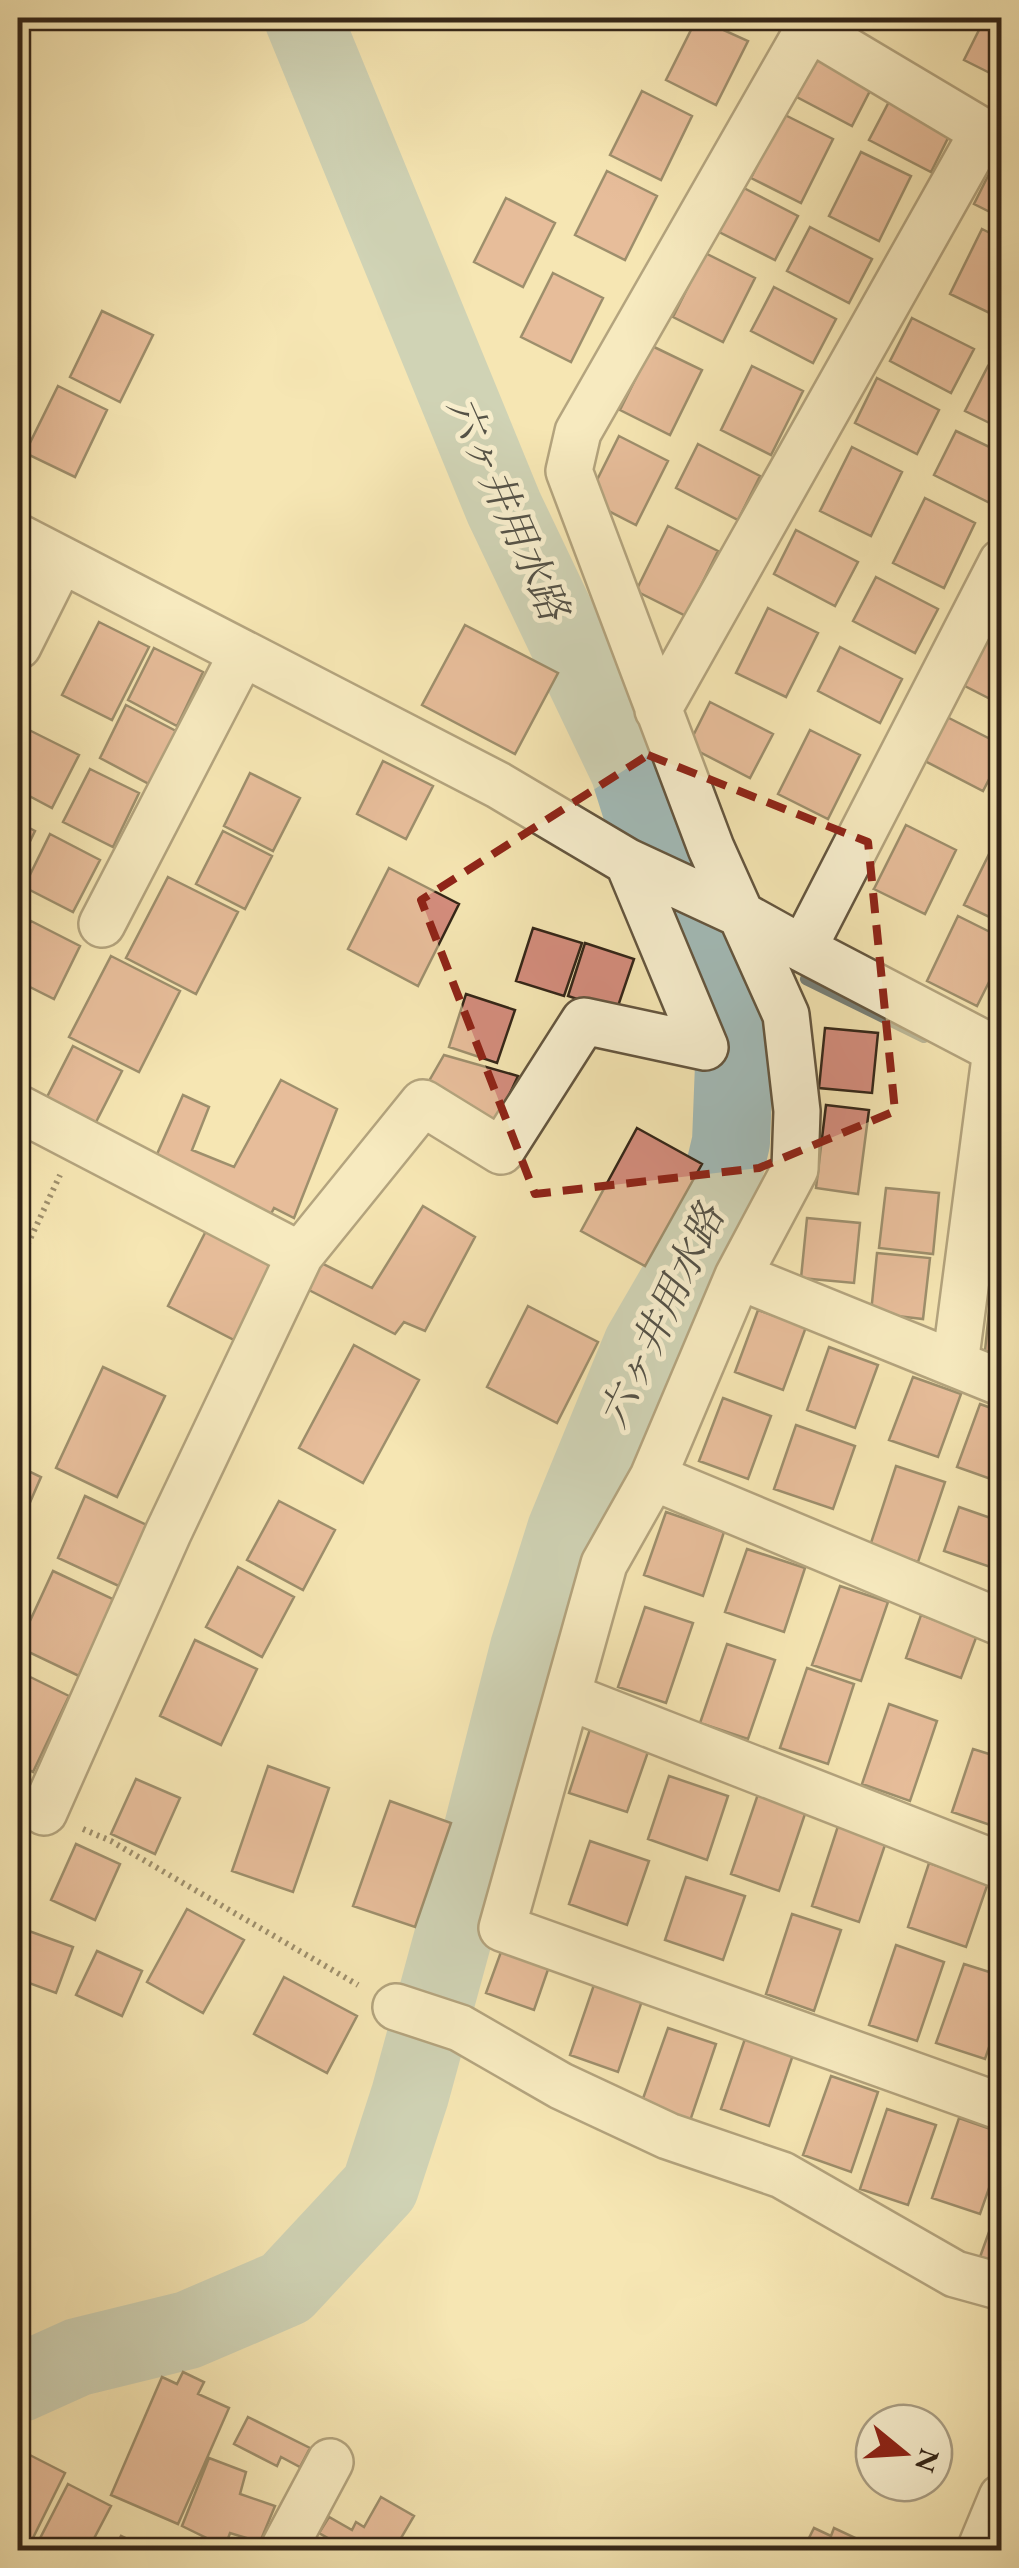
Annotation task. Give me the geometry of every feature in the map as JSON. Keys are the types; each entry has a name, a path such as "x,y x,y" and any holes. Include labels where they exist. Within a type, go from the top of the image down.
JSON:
{"street":[{"path":"658,710 992,138 809,28 578,432 569,472 658,710 710,848 786,1016 797,1111 795,1169 738,1276 652,1478 604,1564 502,1928 1002,2107"},
{"path":"18,537 498,785 628,862 738,913 1000,1048 956,1364"},
{"path":"18,646 61,560"},
{"path":"803,949 1002,562"},
{"path":"102,924 242,654"},
{"path":"44,1812 168,1533 300,1255 423,1103 501,1151 584,1021 705,1047 628,862"},
{"path":"18,1108 300,1255"},
{"path":"738,1276 1002,1383"},
{"path":"652,1478 1002,1623"},
{"path":"566,1696 1002,1866"},
{"path":"396,2007 460,2028 561,2086 668,2136 782,2176 955,2274 1002,2286"},
{"path":"283,2550 330,2462"},
{"path":"980,2550 1002,2497"}],"path":[{"path":"18,1264 78,1138"},
{"path":"44,1812 112,1841 396,2007"}],"highlighted area":[{"path":"648,755 868,842 895,1111 759,1168 535,1194 421,900"}],"building":[{"path":"697,18 748,41 716,105 666,80"},
{"path":"985,18 1002,18 1002,79 964,60"},
{"path":"813,50 875,81 852,126 791,94"},
{"path":"642,91 692,116 661,180 610,155"},
{"path":"892,96 953,128 931,172 869,140"},
{"path":"783,114 833,139 801,203 751,178"},
{"path":"861,152 911,176 879,241 829,216"},
{"path":"996,160 1002,163 1002,218 974,204"},
{"path":"607,171 657,196 625,260 575,235"},
{"path":"736,184 798,216 775,260 713,229"},
{"path":"506,198 555,223 523,287 474,262"},
{"path":"810,227 872,259 849,303 787,271"},
{"path":"982,229 1002,239 1000,318 950,294"},
{"path":"705,253 755,278 723,342 673,317"},
{"path":"553,273 603,298 571,362 521,337"},
{"path":"774,287 836,319 813,363 751,331"},
{"path":"102,311 153,335 120,402 70,377"},
{"path":"912,318 974,349 951,393 890,361"},
{"path":"652,346 702,370 670,435 620,410"},
{"path":"752,366 803,391 771,455 721,430"},
{"path":"988,366 1002,373 1002,429 965,411"},
{"path":"877,378 939,410 917,454 855,423"},
{"path":"58,386 107,410 75,477 25,453"},
{"path":"956,431 1002,453 1002,495 996,506 934,475"},
{"path":"619,436 668,461 636,525 587,500"},
{"path":"698,444 760,476 738,520 676,488"},
{"path":"852,447 902,472 871,536 820,511"},
{"path":"925,498 975,523 944,588 893,563"},
{"path":"668,526 718,551 686,616 636,591"},
{"path":"796,530 858,562 835,606 774,574"},
{"path":"876,577 938,609 915,653 853,621"},
{"path":"768,608 818,633 786,697 736,673"},
{"path":"99,622 149,647 112,720 62,695"},
{"path":"465,625 558,673 515,754 422,705"},
{"path":"982,639 1002,649 1002,705 959,683"},
{"path":"840,647 902,679 880,723 818,691"},
{"path":"154,648 203,672 177,726 128,700"},
{"path":"710,702 773,734 750,778 688,746"},
{"path":"126,705 176,731 149,784 100,758"},
{"path":"943,715 1002,745 1002,754 983,791 921,759"},
{"path":"29,730 79,755 52,808 18,790 18,752"},
{"path":"810,730 860,755 828,819 778,794"},
{"path":"383,761 433,786 406,839 357,814"},
{"path":"90,769 139,793 113,847 63,822"},
{"path":"250,773 300,798 273,851 224,826"},
{"path":"18,822 35,831 18,866"},
{"path":"906,825 956,850 925,914 874,889"},
{"path":"223,831 272,856 245,909 196,884"},
{"path":"50,834 100,860 73,912 24,887"},
{"path":"996,840 1002,843 1002,923 964,905"},
{"path":"389,868 459,904 418,986 348,949"},
{"path":"168,877 238,912 196,994 126,958"},
{"path":"958,916 1002,938 1002,956 977,1006 927,981"},
{"path":"31,921 80,946 54,999 18,981 18,948"},
{"path":"533,928 582,943 564,996 516,981"},
{"path":"585,943 634,959 616,1012 568,996"},
{"path":"111,956 180,991 139,1072 69,1037"},
{"path":"466,994 515,1010 497,1063 449,1047"},
{"path":"825,1028 878,1033 872,1093 819,1088"},
{"path":"73,1046 122,1071 95,1124 46,1099"},
{"path":"444,1055 518,1076 496,1123 425,1088"},
{"path":"281,1080 337,1109 294,1218 274,1208 269,1218 154,1161 183,1095 209,1107 192,1150 234,1167"},
{"path":"826,1105 869,1110 858,1194 816,1188"},
{"path":"637,1128 702,1164 645,1266 581,1231"},
{"path":"886,1188 939,1193 933,1254 879,1248"},
{"path":"423,1206 475,1237 425,1331 404,1322 395,1334 305,1288 319,1262 372,1288"},
{"path":"807,1218 860,1223 854,1283 801,1278"},
{"path":"209,1225 279,1260 238,1342 168,1306"},
{"path":"1002,1233 1002,1293 993,1292"},
{"path":"877,1253 930,1258 923,1319 871,1313"},
{"path":"990,1301 1002,1302 1002,1363 984,1361"},
{"path":"528,1306 598,1342 557,1423 487,1387"},
{"path":"758,1310 806,1327 783,1390 735,1372"},
{"path":"354,1345 419,1380 363,1483 299,1448"},
{"path":"829,1347 878,1365 855,1428 807,1410"},
{"path":"103,1367 165,1396 117,1497 56,1468"},
{"path":"913,1377 961,1394 938,1457 889,1440"},
{"path":"723,1398 771,1416 748,1479 699,1461"},
{"path":"980,1404 1002,1412 1002,1483 957,1467"},
{"path":"796,1425 855,1446 833,1509 774,1489"},
{"path":"18,1466 41,1477 18,1530"},
{"path":"896,1466 945,1482 918,1562 870,1546"},
{"path":"85,1496 149,1526 121,1587 58,1558"},
{"path":"279,1501 335,1530 303,1590 247,1560"},
{"path":"959,1507 1002,1522 999,1570 944,1551"},
{"path":"666,1512 724,1532 703,1596 644,1575"},
{"path":"747,1549 805,1568 784,1632 725,1612"},
{"path":"238,1567 294,1597 262,1657 206,1627"},
{"path":"53,1571 115,1600 79,1676 18,1647"},
{"path":"840,1586 888,1602 861,1681 812,1665"},
{"path":"645,1607 693,1623 666,1703 618,1687"},
{"path":"921,1615 977,1635 961,1678 906,1658"},
{"path":"195,1640 257,1669 221,1745 160,1716"},
{"path":"727,1644 775,1660 748,1739 700,1723"},
{"path":"807,1668 854,1684 828,1764 780,1748"},
{"path":"18,1671 69,1696 33,1772 18,1764"},
{"path":"889,1704 937,1721 910,1801 862,1784"},
{"path":"590,1729 649,1749 627,1812 569,1793"},
{"path":"973,1749 1002,1758 1002,1829 952,1812"},
{"path":"268,1766 329,1788 293,1892 232,1871"},
{"path":"669,1776 728,1796 707,1860 648,1839"},
{"path":"136,1779 180,1798 155,1854 111,1834"},
{"path":"758,1794 806,1811 779,1891 731,1874"},
{"path":"390,1801 451,1823 415,1927 353,1906"},
{"path":"838,1826 886,1842 859,1922 812,1906"},
{"path":"590,1841 649,1861 627,1925 569,1904"},
{"path":"76,1844 120,1864 95,1920 51,1900"},
{"path":"929,1863 988,1883 966,1947 908,1927"},
{"path":"686,1877 745,1896 723,1960 665,1940"},
{"path":"187,1909 244,1940 203,2013 147,1982"},
{"path":"792,1914 841,1930 814,2011 766,1994"},
{"path":"18,1927 73,1947 56,1993 18,1979"},
{"path":"505,1941 552,1958 534,2010 486,1993"},
{"path":"896,1945 944,1962 917,2041 869,2025"},
{"path":"97,1951 142,1971 122,2016 76,1995"},
{"path":"964,1964 1002,1976 1002,2009 985,2059 936,2043"},
{"path":"597,1976 645,1992 618,2072 570,2055"},
{"path":"284,1977 357,2016 327,2073 254,2034"},
{"path":"668,2028 716,2044 689,2124 640,2107"},
{"path":"748,2030 796,2046 769,2126 721,2109"},
{"path":"831,2076 878,2092 851,2172 803,2155"},
{"path":"887,2109 936,2125 908,2205 860,2189"},
{"path":"959,2118 1002,2133 1002,2151 980,2214 932,2198"},
{"path":"1002,2196 1002,2264 980,2257"},
{"path":"183,2372 204,2382 198,2394 229,2408 178,2524 111,2495 162,2377 177,2384"},
{"path":"248,2417 310,2448 300,2467 281,2457 277,2466 234,2444"},
{"path":"18,2449 65,2473 30,2544 18,2538"},
{"path":"209,2458 246,2472 240,2494 275,2506 260,2542 230,2533 225,2547 182,2526"},
{"path":"68,2484 111,2506 88,2550 34,2550"},
{"path":"381,2497 414,2516 394,2550 349,2550 319,2533 329,2517 352,2530 356,2522 364,2527"},
{"path":"814,2528 831,2536 834,2528 881,2550 803,2550"},
{"path":"121,2536 151,2550 114,2550"}],"waterway":[{"name":"六ヶ井用水路","path":"18,2384 78,2357 188,2330 286,2288 380,2187 410,2095 529,1648 566,1530 642,1345 711,1226 731,1142 735,1039 688,935 629,770 504,508 303,18"},
{"path":"806,979 924,1037"}]}
